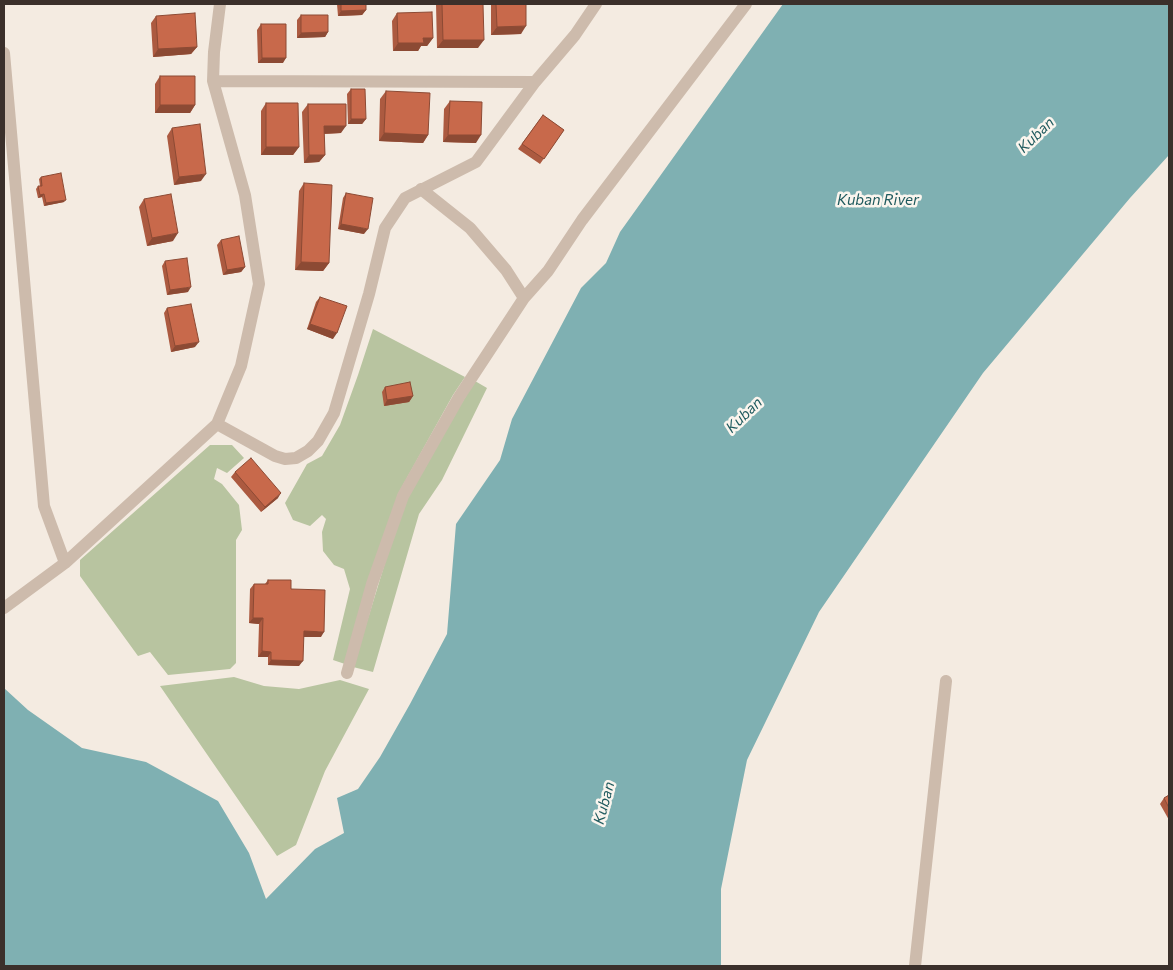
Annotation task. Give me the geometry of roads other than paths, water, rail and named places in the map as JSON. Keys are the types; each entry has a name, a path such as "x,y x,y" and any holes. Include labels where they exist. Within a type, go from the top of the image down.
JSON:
{"street":[{"path":"4,608 65,563 217,424 241,366 259,284 245,194 213,80 220,4"},
{"path":"217,424 275,456 285,459 296,458 308,451 318,441 334,413 369,294 385,228 405,198 420,188 476,162 535,82 575,35 596,4"},
{"path":"347,673 372,584 403,496 459,397 524,298 548,271 582,220 746,4"},
{"path":"4,53 44,506 65,563"},
{"path":"213,80 535,82"},
{"path":"420,188 470,228 506,270 524,298"},
{"path":"915,966 946,681"}],"water":[{"name":"Kuban River","path":"783,4 1169,4 1169,155 1130,198 983,373 819,612 747,760 721,889 721,966 4,966 4,688 28,710 82,748 146,762 218,801 249,853 266,899 315,849 344,833 337,798 358,789 380,757 447,634 456,524 500,460 512,419 581,288 606,263 620,232"}],"water label":[{"name":"Kuban","path":"1036,135"},
{"name":"Kuban","path":"744,415"},
{"name":"Kuban","path":"604,803"}]}
